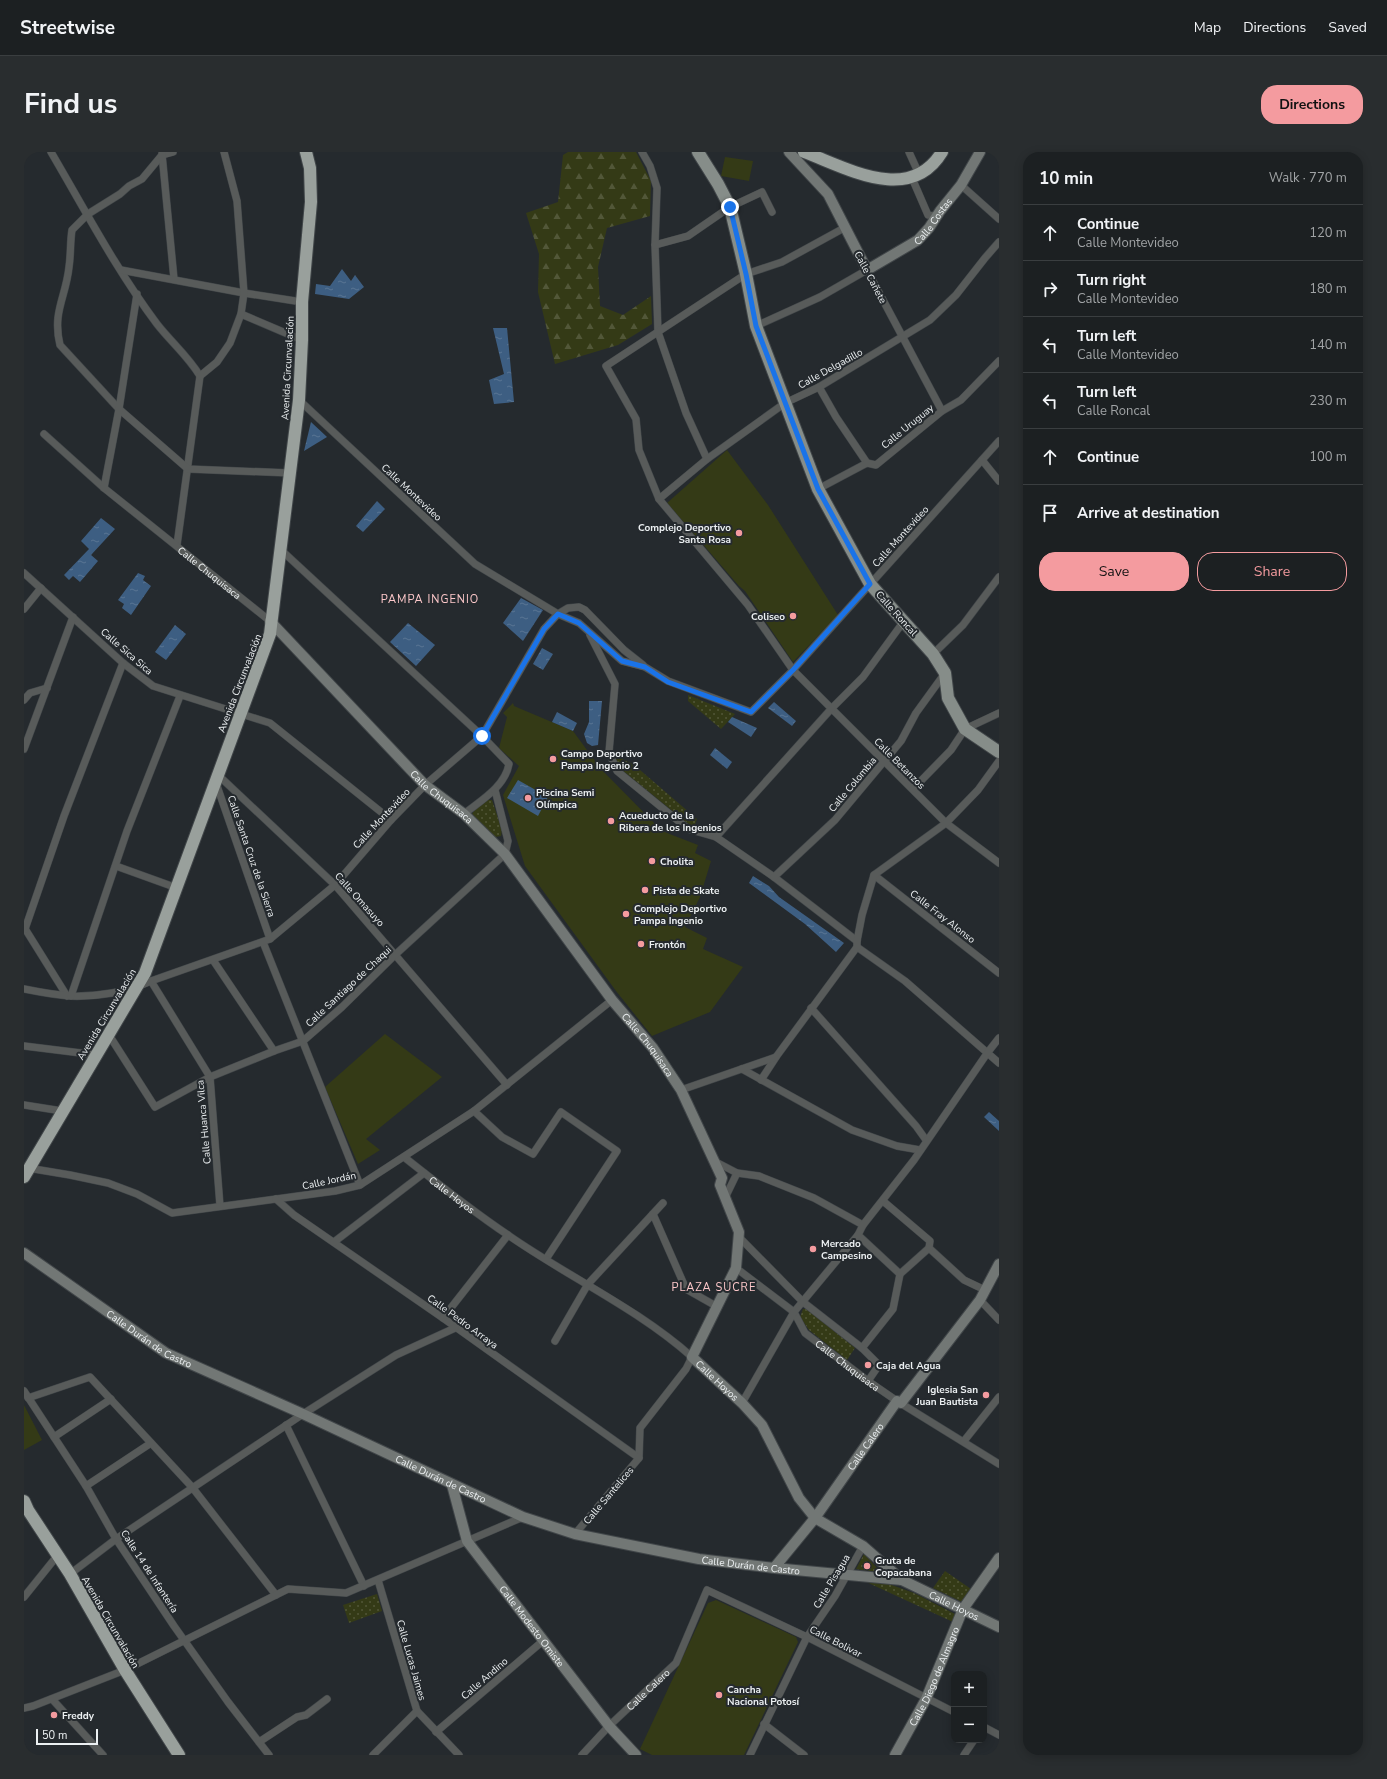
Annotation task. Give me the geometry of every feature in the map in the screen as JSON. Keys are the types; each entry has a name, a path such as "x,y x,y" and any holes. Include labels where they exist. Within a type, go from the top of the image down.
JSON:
{"highway":[{"name":"Avenida Circunvalación","path":"25,1171 97,1055 145,973 270,634 270,621 299,400 302,302 311,202 310,168 306,152"},
{"path":"804,152 867,176 894,181 915,176 939,157 942,152"},
{"name":"Avenida Circunvalación","path":"24,1501 28,1510 70,1574 125,1670 179,1755"}],"main road":[{"name":"Calle Roncal","path":"698,152 730,207 746,274 756,326 818,489 870,584 933,654 946,673 948,698 965,729 999,752"},
{"name":"Calle Cañete","path":"789,152 828,194 844,228 867,270"},
{"name":"Calle Costas","path":"867,270 918,240 929,228 940,211 961,185 980,152"},
{"name":"Calle Chuquisaca","path":"270,621 425,785 464,814 505,854 612,1000 653,1048 682,1090 722,1178 720,1185 739,1232 736,1268"},
{"name":"Calle Durán de Castro","path":"24,1253 166,1353 303,1414 523,1517 575,1534 699,1559 774,1568 902,1580"},
{"name":"Calle Santelices","path":"692,1357 736,1268"},
{"name":"Calle Calero","path":"774,1568 815,1518 899,1402 980,1300 998,1268"},
{"name":"Calle Hoyos","path":"692,1357 742,1403 762,1425 799,1498 815,1518 863,1546 902,1580 999,1627"},
{"name":"Calle Modesto Omiste","path":"452,1485 467,1541 610,1726 636,1755"},
{"name":"Calle Diego de Almagro","path":"895,1755 926,1699 963,1610 999,1558"}],"street":[{"path":"173,152 162,153 142,179 88,214 72,230 70,267 58,312 57,334 60,345 119,409 188,469 290,473"},
{"path":"200,376 217,362 230,343 240,314 244,293 237,201 224,152"},
{"path":"642,152 650,166 657,188 654,245 658,332 686,413 706,459"},
{"path":"909,152 928,215 936,216 940,211"},
{"path":"54,153 121,270 158,325 192,362 200,376 177,546"},
{"path":"162,153 174,279"},
{"path":"961,185 999,219"},
{"path":"654,245 688,236 730,207 762,192 772,212"},
{"path":"658,332 746,274 782,262 844,228"},
{"name":"Calle Delgadillo","path":"659,499 706,459 785,402 819,387 930,320 956,295 984,258 999,242"},
{"path":"121,270 244,293 302,302"},
{"path":"756,326 820,297 867,270"},
{"name":"Calle Cañete","path":"867,270 942,411"},
{"path":"104,488 119,409 137,294"},
{"path":"240,314 302,340"},
{"name":"Calle Betanzos","path":"658,332 606,366 636,419 639,450 659,499 748,605 793,670 946,823 999,863"},
{"name":"Calle Uruguay","path":"818,489 867,463 876,465 942,411 961,400 999,361"},
{"path":"819,387 836,417 867,463"},
{"name":"Calle Montevideo","path":"299,400 475,564 558,614 579,623 622,661 645,667 668,682 751,712 793,670 999,441"},
{"name":"Calle Chuquisaca","path":"44,434 104,488 270,621"},
{"path":"982,460 999,481"},
{"path":"280,550 482,736 509,764 508,771 495,790 464,814"},
{"name":"Calle Sica Sica","path":"24,573 123,663 153,686 180,696 270,723 390,820"},
{"path":"933,654 963,625 999,577"},
{"path":"24,609 41,588"},
{"path":"558,614 568,608 579,607 585,610 624,650 645,667"},
{"name":"Calle Montevideo","path":"24,989 69,996 119,992 137,988 151,981 270,939 335,885 390,820 425,785 482,736 544,629 558,614"},
{"path":"24,749 73,617"},
{"path":"716,837 832,708 862,677 904,621"},
{"path":"589,631 615,684 609,752 617,771 688,830 716,837 774,877 905,981 999,1063"},
{"path":"69,996 24,929 64,816 123,663"},
{"name":"Calle Colombia","path":"774,877 835,820 884,762 901,740 916,713 946,673"},
{"path":"24,700 30,693 47,688"},
{"path":"69,996 116,866 127,831 180,696"},
{"path":"913,789 951,750 965,729 999,713"},
{"path":"761,1080 857,944 874,875 946,823 978,790 999,761"},
{"name":"Calle Omasuyo","path":"216,777 335,885 396,954 507,1085"},
{"name":"Calle Santa Cruz de la Sierra","path":"216,777 270,939"},
{"path":"495,790 508,841 505,854"},
{"name":"Calle Santiago de Chaqui","path":"109,1035 155,1107 210,1077 303,1041 342,1008 396,954 505,854"},
{"path":"116,866 177,888"},
{"name":"Calle Fray Alonso","path":"874,875 999,973"},
{"path":"262,942 360,1185"},
{"path":"213,960 274,1051"},
{"name":"Calle Huanca Vilca","path":"151,981 210,1077 220,1206"},
{"name":"Calle Jordán","path":"25,1171 70,1175 108,1183 138,1194 172,1213 335,1191 360,1185 474,1112 612,1000"},
{"path":"811,1008 916,1126 926,1140"},
{"path":"742,1403 794,1312 858,1235 863,1225 920,1150 999,1038"},
{"path":"24,1046 97,1055"},
{"path":"682,1090 776,1057"},
{"path":"742,1069 852,1130 897,1146 920,1150"},
{"path":"24,1105 62,1111"},
{"path":"474,1112 502,1137 533,1154 561,1112 617,1151 546,1259"},
{"name":"Calle Hoyos","path":"404,1157 508,1235 588,1284 672,1340 692,1357"},
{"path":"714,1161 737,1173 759,1176 814,1198 863,1225"},
{"path":"334,1242 424,1173"},
{"path":"725,1198 737,1173"},
{"name":"Calle Pedro Arraya","path":"276,1199 294,1215 443,1318 639,1458"},
{"path":"862,1348 893,1309 900,1274 929,1248 930,1241 883,1200"},
{"path":"555,1341 588,1284 663,1203"},
{"path":"653,1214 686,1289 716,1306"},
{"path":"443,1318 508,1235"},
{"path":"858,1235 900,1274"},
{"name":"Calle Chuquisaca","path":"739,1237 803,1302 862,1348 879,1365 868,1381"},
{"path":"929,1248 964,1280 985,1290"},
{"name":"Calle Chuquisaca","path":"736,1268 794,1312 805,1333 868,1381 999,1464"},
{"path":"980,1300 999,1320"},
{"path":"70,1574 116,1539 303,1414 396,1356 455,1328"},
{"name":"Calle Santelices","path":"575,1534 639,1458 640,1428 686,1369 692,1357"},
{"path":"26,1394 90,1377 192,1487 276,1595"},
{"name":"Calle 14 de Infantería","path":"26,1394 86,1486 116,1539 228,1702 269,1755"},
{"path":"964,1441 999,1397"},
{"path":"54,1437 111,1399"},
{"path":"286,1425 364,1586"},
{"path":"86,1486 151,1443"},
{"path":"24,1708 52,1699 125,1670 288,1589 346,1594 523,1517"},
{"name":"Calle Pisagua","path":"750,1755 808,1637 848,1574 863,1546"},
{"path":"24,1597 57,1556"},
{"name":"Calle Lucas Jaimes","path":"378,1580 417,1711 459,1755"},
{"name":"Calle Bolivar","path":"707,1590 808,1637 951,1711"},
{"name":"Calle Calero","path":"582,1755 676,1663 707,1590"},
{"name":"Calle Andino","path":"436,1732 544,1640"},
{"path":"52,1699 103,1755"},
{"path":"259,1742 297,1717 306,1715 327,1699"},
{"path":"373,1755 417,1711"},
{"path":"764,1724 804,1755"},
{"path":"987,1729 999,1735"},
{"path":"964,1755 972,1743"}],"green space":[{"path":"568,152 636,152 651,181 650,216 607,228 598,267 600,306 623,315 651,296 652,324 618,345 555,364 538,292 539,254 526,213 558,202 563,155"},
{"path":"725,157 753,161 749,181 721,176"},
{"name":"Complejo Deportivo Santa Rosa","path":"727,450 768,505 838,615 793,662 745,591 667,503"},
{"path":"688,695 735,714 721,729 688,701"},
{"name":"Complejo Deportivo Pampa Ingenio","path":"513,703 514,706 573,731 601,769 662,831 698,845 695,853 711,861 700,897 685,927 707,938 703,949 743,967 710,1012 652,1036 616,991 525,866 503,795 519,766 499,748 507,717 503,713"},
{"path":"615,756 633,764 697,819 694,827 622,770 617,763"},
{"path":"488,800 492,800 502,830 501,836 495,837 474,819 472,814 476,808"},
{"path":"385,1034 442,1077 366,1139 380,1150 358,1164 325,1087"},
{"path":"803,1309 807,1309 855,1348 847,1360 809,1330 800,1317"},
{"path":"24,1405 42,1440 24,1450"},
{"path":"864,1554 882,1573 856,1569"},
{"path":"945,1571 971,1589 962,1602 933,1588"},
{"path":"862,1580 886,1583 914,1593 957,1615 953,1622"},
{"path":"377,1594 382,1611 349,1623 343,1605"},
{"name":"Cancha Nacional Potosí","path":"716,1600 796,1637 798,1642 744,1755 652,1755 640,1749 708,1603"}],"water":[{"path":"342,269 351,281 355,275 364,287 349,299 315,294 316,284 330,286"},
{"path":"493,328 507,328 514,402 494,404 489,380 504,374"},
{"path":"311,422 327,437 304,451"},
{"path":"377,501 385,509 363,532 356,526"},
{"path":"101,518 115,529 91,555 98,561 80,582 73,576 69,580 64,575 89,549 81,541"},
{"path":"138,573 145,576 143,580 151,586 131,615 122,608 124,604 118,600"},
{"path":"521,598 543,610 523,641 503,623"},
{"path":"408,623 435,645 416,666 390,642"},
{"path":"175,625 186,634 166,660 155,652"},
{"path":"542,648 553,654 543,670 533,664"},
{"path":"589,701 602,701 598,745 592,746 587,743 584,734 589,722"},
{"path":"774,702 796,721 792,726 768,708"},
{"path":"557,712 577,723 573,731 552,722"},
{"path":"732,717 757,728 751,737 728,722"},
{"path":"715,748 732,762 727,769 710,755"},
{"name":"Piscina Semi Olímpica","path":"518,780 548,797 538,816 507,798"},
{"path":"753,876 769,886 779,897 844,943 836,952 805,924 749,883"},
{"path":"989,1112 999,1121 999,1131 984,1117"}],"place":[{"name":"Complejo Deportivo Santa Rosa","path":"739,533"},
{"name":"Coliseo","path":"793,616"},
{"name":"Campo Deportivo Pampa Ingenio 2","path":"553,759"},
{"name":"Piscina Semi Olímpica","path":"528,798"},
{"name":"Acueducto de la Ribera de los Ingenios","path":"611,821"},
{"name":"Cholita","path":"652,861"},
{"name":"Pista de Skate","path":"645,890"},
{"name":"Complejo Deportivo Pampa Ingenio","path":"626,914"},
{"name":"Frontón","path":"641,944"},
{"name":"Mercado Campesino","path":"813,1249"},
{"name":"Caja del Agua","path":"868,1365"},
{"name":"Iglesia San Juan Bautista","path":"986,1395"},
{"name":"Gruta de Copacabana","path":"867,1566"},
{"name":"Cancha Nacional Potosí","path":"719,1695"},
{"name":"Freddy","path":"54,1715"}],"district":[{"name":"PAMPA INGENIO","path":"430,599"},
{"name":"PLAZA SUCRE","path":"714,1287"}],"route":[{"path":"482,736 544,629 558,614 579,623 622,661 645,667 668,682 751,712 793,670 870,584 818,489 756,326 746,274 730,207"}]}
